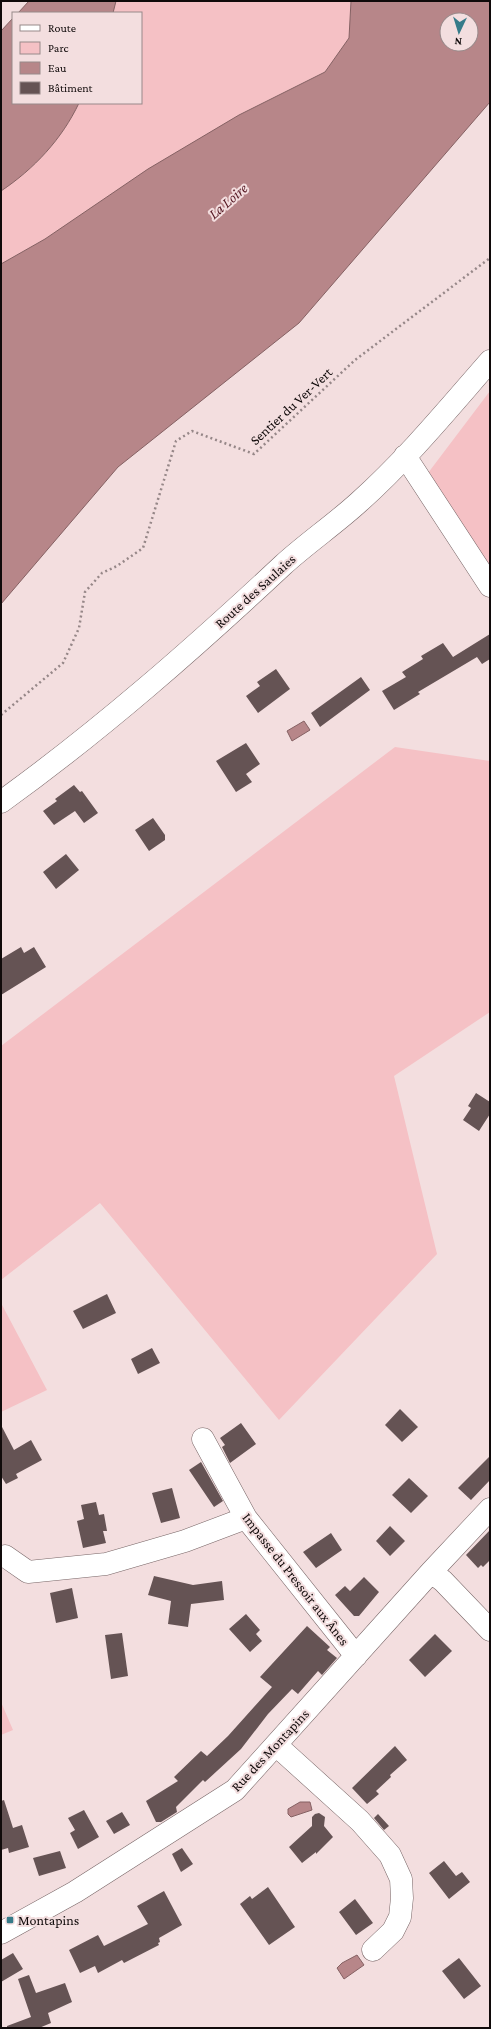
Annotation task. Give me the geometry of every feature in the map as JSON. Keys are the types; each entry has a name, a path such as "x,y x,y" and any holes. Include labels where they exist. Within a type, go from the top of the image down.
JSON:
{"street":[{"name":"Route des Saulaies","path":"1,802 100,727 240,606 285,564 359,502 405,456 490,361"},
{"path":"405,456 490,586"},
{"name":"Impasse du Pressoir aux Ânes","path":"203,1439 246,1518 356,1656"},
{"name":"Rue des Montapins","path":"1,1933 82,1888 235,1790 431,1572 490,1509"},
{"name":"Impasse du Pressoir aux Ânes","path":"5,1556 28,1572 106,1564 185,1541 246,1518"},
{"path":"431,1572 443,1581 490,1630"},
{"path":"276,1746 360,1822 390,1855 401,1879 402,1898 400,1917 393,1931 373,1950"}],"path":[{"name":"Sentier du Ver-Vert","path":"1,715 63,663 79,628 85,592 102,573 117,566 143,548 176,441 192,431 254,454 355,360 490,258"}],"green space":[{"path":"116,1 351,1 349,38 325,72 239,115 45,239 1,264 1,191 36,163 56,141 78,104 142,104 142,12 113,12"},
{"path":"490,391 490,573 425,477"},
{"path":"395,747 490,761 490,1012 394,1076 437,1254 279,1420 100,1203 1,1280 1,1046"},
{"path":"1,1303 47,1390 1,1412"},
{"path":"1,1702 13,1730 1,1735"}],"water":[{"path":"29,1 116,1 113,12 19,12"},
{"name":"La Loire","path":"351,1 490,1 490,102 299,323 118,467 1,604 1,264 45,239 148,169 239,115 325,72 349,38"},
{"path":"12,19 12,104 78,104 56,141 25,173 1,191 1,31"},
{"path":"304,721 310,730 292,741 287,731"},
{"path":"300,1802 310,1802 312,1810 291,1817 288,1814 288,1809"},
{"path":"357,1955 364,1965 344,1979 337,1968 342,1963"}],"building":[{"path":"490,634 490,659 482,664 477,657 418,692 420,694 394,710 382,691 406,677 402,672 423,659 421,656 443,643 453,657"},
{"path":"276,669 290,689 258,713 246,696 260,686 257,682"},
{"path":"361,677 370,690 320,727 311,713"},
{"path":"246,743 260,764 246,774 252,782 236,792 216,761"},
{"path":"74,785 80,792 82,791 98,813 84,823 75,811 54,825 43,811 57,801 55,799"},
{"path":"153,818 165,835 165,840 149,851 135,830"},
{"path":"66,854 79,870 56,889 43,872"},
{"path":"21,947 24,953 34,947 46,967 1,995 1,959"},
{"path":"476,1093 490,1102 490,1114 479,1131 463,1120 471,1108 468,1106"},
{"path":"107,1294 116,1313 83,1329 73,1311"},
{"path":"152,1348 160,1363 138,1374 131,1359"},
{"path":"400,1409 418,1427 402,1442 385,1425"},
{"path":"241,1423 256,1444 230,1463 222,1447 225,1445 220,1438"},
{"path":"1,1425 14,1450 31,1440 42,1460 16,1474 18,1478 6,1484 1,1476"},
{"path":"490,1456 490,1480 471,1500 458,1488"},
{"path":"201,1462 223,1501 214,1507 189,1470"},
{"path":"409,1478 428,1496 411,1513 392,1495"},
{"path":"172,1488 180,1518 161,1523 152,1493"},
{"path":"96,1502 99,1515 104,1514 107,1531 103,1531 106,1543 83,1548 77,1521 84,1519 81,1505"},
{"path":"390,1526 405,1541 390,1556 376,1541"},
{"path":"490,1530 490,1560 483,1567 481,1565 478,1568 466,1555"},
{"path":"331,1533 342,1550 316,1568 303,1552"},
{"path":"154,1576 193,1585 222,1581 224,1600 191,1604 188,1627 168,1624 171,1601 148,1595"},
{"path":"364,1577 379,1592 359,1616 354,1616 335,1595 345,1586 350,1591"},
{"path":"72,1588 78,1618 56,1623 50,1593"},
{"path":"246,1614 260,1630 256,1634 262,1641 250,1652 229,1629"},
{"path":"307,1626 330,1647 327,1650 337,1658 322,1675 318,1671 298,1694 292,1689 268,1714 241,1749 205,1782 203,1780 176,1807 177,1812 161,1822 156,1822 146,1801 178,1781 174,1777 201,1751 207,1756 228,1736 272,1687 260,1677"},
{"path":"122,1633 128,1676 111,1679 105,1635"},
{"path":"435,1634 452,1651 425,1677 409,1660"},
{"path":"395,1746 407,1760 390,1775 391,1777 376,1791 379,1794 367,1804 352,1788"},
{"path":"4,1800 13,1828 22,1825 29,1847 9,1853 8,1848 1,1850 1,1801"},
{"path":"84,1810 99,1837 78,1849 70,1833 75,1830 68,1818"},
{"path":"122,1812 130,1825 114,1834 106,1821"},
{"path":"319,1813 325,1817 324,1826 333,1837 316,1854 316,1852 302,1863 289,1847 312,1826 312,1817"},
{"path":"378,1814 389,1826 384,1830 374,1818"},
{"path":"182,1848 193,1864 181,1872 172,1854"},
{"path":"60,1851 66,1868 39,1876 33,1858"},
{"path":"444,1861 456,1876 462,1872 470,1882 449,1899 429,1873"},
{"path":"268,1887 295,1927 269,1945 240,1904 250,1896 252,1899"},
{"path":"164,1891 182,1925 159,1938 159,1945 124,1963 122,1960 98,1973 95,1966 80,1973 69,1950 98,1935 104,1946 148,1924 137,1906"},
{"path":"355,1899 373,1923 356,1935 339,1912"},
{"path":"13,1953 23,1969 1,1982 1,1960"},
{"path":"459,1958 481,1986 464,1999 442,1971"},
{"path":"29,1975 36,1993 65,1983 72,2002 48,2013 51,2023 39,2028 7,2028 7,2026 31,2017 18,1979"}],"place":[{"name":"Montapins","path":"10,1920"}]}
